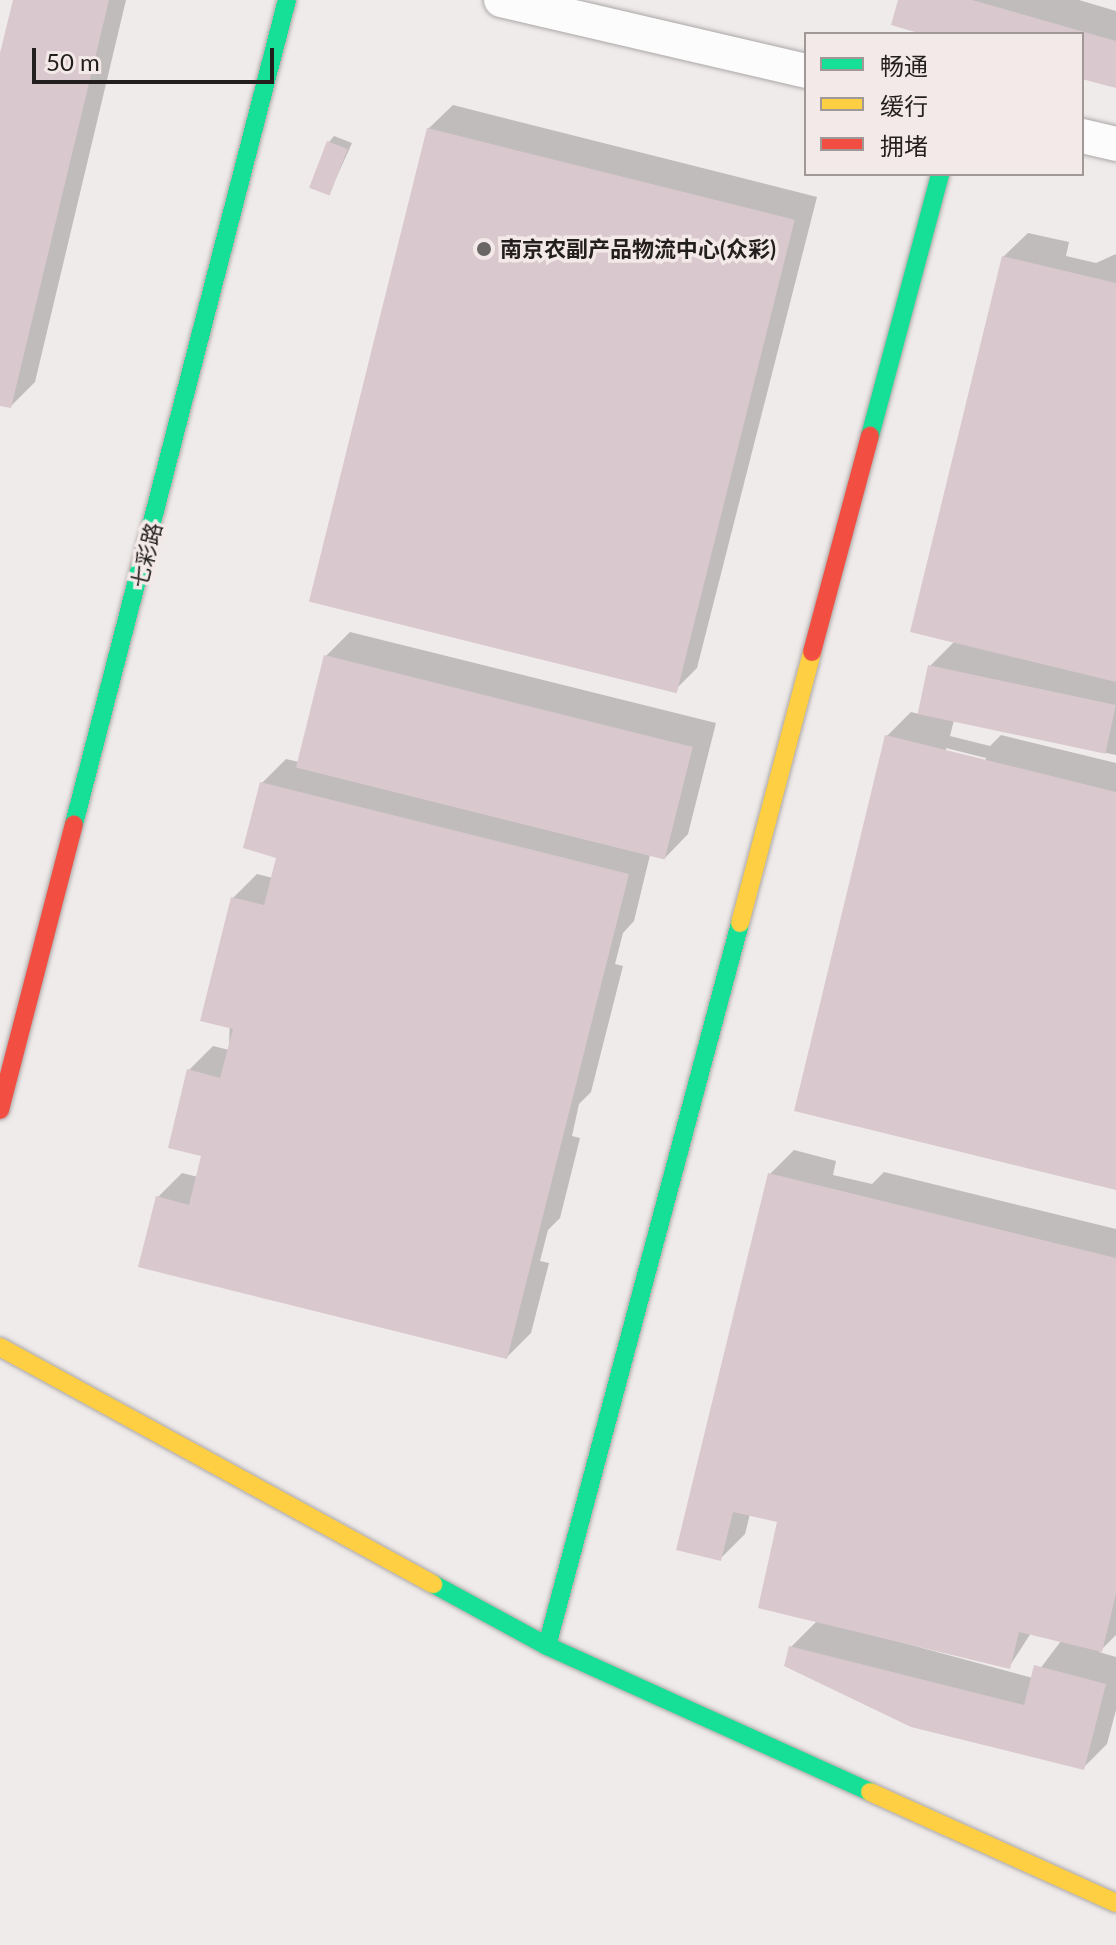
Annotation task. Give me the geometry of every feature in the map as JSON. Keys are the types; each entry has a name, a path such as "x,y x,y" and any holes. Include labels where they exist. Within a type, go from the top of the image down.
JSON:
{"street":[{"name":"七彩路","path":"0,1110 287,0"},
{"path":"501,0 804,71"},
{"path":"1084,136 1116,144"},
{"path":"547,1646 939,176"},
{"path":"0,1347 547,1646 1116,1903"}],"building":[{"path":"13,0 109,0 11,408 0,406 0,53"},
{"path":"898,0 972,0 1116,41 1116,88 1084,80 1084,32 915,32 891,25"},
{"path":"427,128 795,220 677,693 309,602"},
{"path":"327,141 348,149 330,196 309,188"},
{"path":"1002,256 1116,283 1116,682 910,632"},
{"path":"324,655 693,747 665,859 296,768"},
{"path":"928,665 1116,705 1105,754 918,714"},
{"path":"885,735 1116,792 1116,1190 794,1111"},
{"path":"260,782 629,874 507,1359 138,1267 156,1196 189,1205 201,1156 168,1148 187,1069 220,1078 233,1029 200,1021 231,897 264,905 276,858 243,848"},
{"path":"768,1173 1116,1258 1116,1594 1102,1652 1019,1632 1010,1669 758,1608 777,1522 733,1512 721,1561 676,1550"},
{"path":"789,1646 1024,1705 1034,1665 1106,1684 1084,1770 911,1727 784,1666"}],"traffic: fast":[{"path":"74,824 287,0"},
{"path":"870,436 939,176"},
{"path":"547,1646 740,923"},
{"path":"433,1584 547,1646 870,1792"}],"traffic: slow":[{"path":"740,923 812,652"},
{"path":"0,1347 433,1584"},
{"path":"870,1792 1116,1903"}],"traffic: jam":[{"path":"812,652 870,436"},
{"path":"0,1110 74,824"}],"place":[{"name":"南京农副产品物流中心(众彩)","path":"484,249"}]}
